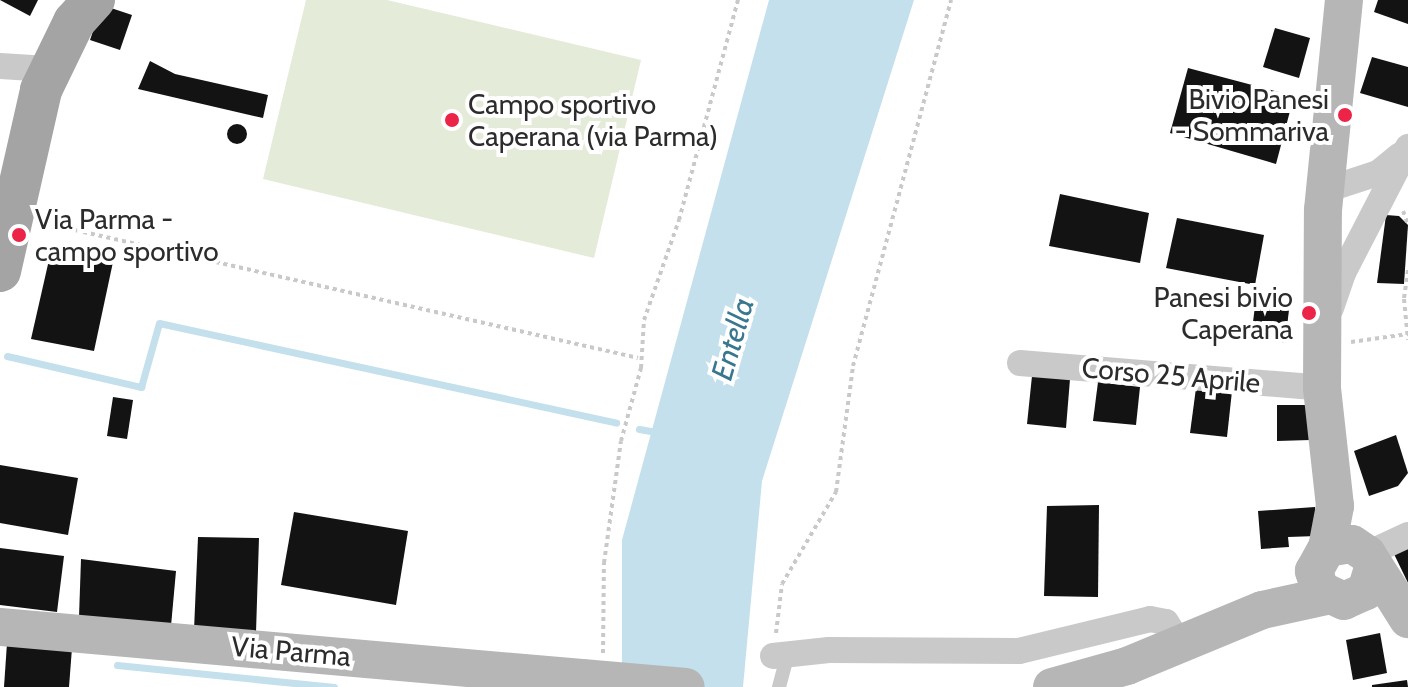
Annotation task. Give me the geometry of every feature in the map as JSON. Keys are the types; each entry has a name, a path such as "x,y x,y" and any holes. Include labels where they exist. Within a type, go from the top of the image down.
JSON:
{"main road":[{"path":"0,271 48,69 74,22 94,0"},
{"path":"1344,0 1324,200 1322,388 1330,430 1345,572 1408,633"},
{"path":"1052,687 1181,646 1345,572"},
{"path":"1345,572 1408,619"},
{"name":"Via Parma","path":"0,627 592,672 686,687"}],"street":[{"path":"0,66 48,69"},
{"path":"1370,216 1347,220 1324,200 1378,173 1407,148"},
{"path":"1321,341 1343,273 1407,148"},
{"name":"Corso 25 Aprile","path":"1020,363 1322,388"},
{"path":"1345,572 1408,535"},
{"path":"780,655 1019,651 1150,619 1166,622 1181,646"}],"lane":[{"path":"779,687 780,655"}],"path":[{"path":"592,672 621,441 641,368 638,358 647,306 679,220 738,0"},
{"path":"780,655 782,584 836,492 853,366 951,0"},
{"path":"12,216 638,358"},
{"path":"1321,341 1407,336 1408,270"}],"green space":[{"name":"Campo sportivo Caperana (via Parma)","path":"306,0 387,0 641,60 594,258 263,179"}],"water":[{"name":"Entella","path":"769,0 914,0 762,481 743,687 622,687 622,540"}],"building":[{"path":"0,0 38,0 30,16"},
{"path":"1378,0 1408,0 1408,24 1374,12"},
{"path":"102,5 132,15 120,50 90,40"},
{"path":"1275,28 1310,38 1299,78 1263,67"},
{"path":"1372,57 1408,67 1408,107 1360,93"},
{"path":"150,61 175,74 268,95 263,118 138,89"},
{"path":"1188,68 1294,96 1276,164 1170,133"},
{"path":"237,124 244,127 247,134 244,141 237,144 230,141 227,134 230,127"},
{"path":"1060,194 1149,213 1140,263 1049,246"},
{"path":"1386,215 1399,216 1408,225 1404,284 1377,283"},
{"path":"1177,218 1264,235 1255,285 1166,268"},
{"path":"51,251 113,262 94,351 31,339"},
{"path":"1255,306 1289,310 1285,343 1251,338"},
{"path":"1032,376 1070,379 1066,428 1027,424"},
{"path":"1098,382 1140,387 1136,425 1093,421"},
{"path":"1196,388 1232,391 1227,437 1190,433"},
{"path":"113,397 133,400 127,439 107,436"},
{"path":"1277,405 1308,405 1310,440 1277,441"},
{"path":"1396,435 1408,473 1398,486 1369,496 1354,451"},
{"path":"0,465 78,478 68,535 0,523"},
{"path":"1099,505 1098,597 1044,596 1047,506"},
{"path":"1315,507 1317,536 1288,537 1289,547 1261,549 1258,511"},
{"path":"294,512 408,531 396,605 281,585"},
{"path":"198,537 259,538 256,632 194,630"},
{"path":"1408,547 1408,583 1394,554"},
{"path":"0,548 64,556 57,612 0,605"},
{"path":"81,559 176,571 171,626 79,617"},
{"path":"1380,633 1387,673 1353,680 1346,640"},
{"path":"7,643 72,648 69,687 4,687"},
{"path":"1407,680 1408,687 1372,687 1372,685"}],"waterway":[{"path":"7,356 141,387 159,323 616,423"},
{"path":"639,429 661,433"},
{"path":"117,665 334,687"}],"place":[{"name":"Bivio Panesi - Sommariva","path":"1345,115"},
{"name":"Campo sportivo Caperana (via Parma)","path":"452,120"},
{"name":"Via Parma - campo sportivo","path":"19,235"},
{"name":"Panesi bivio Caperana","path":"1309,313"}]}
